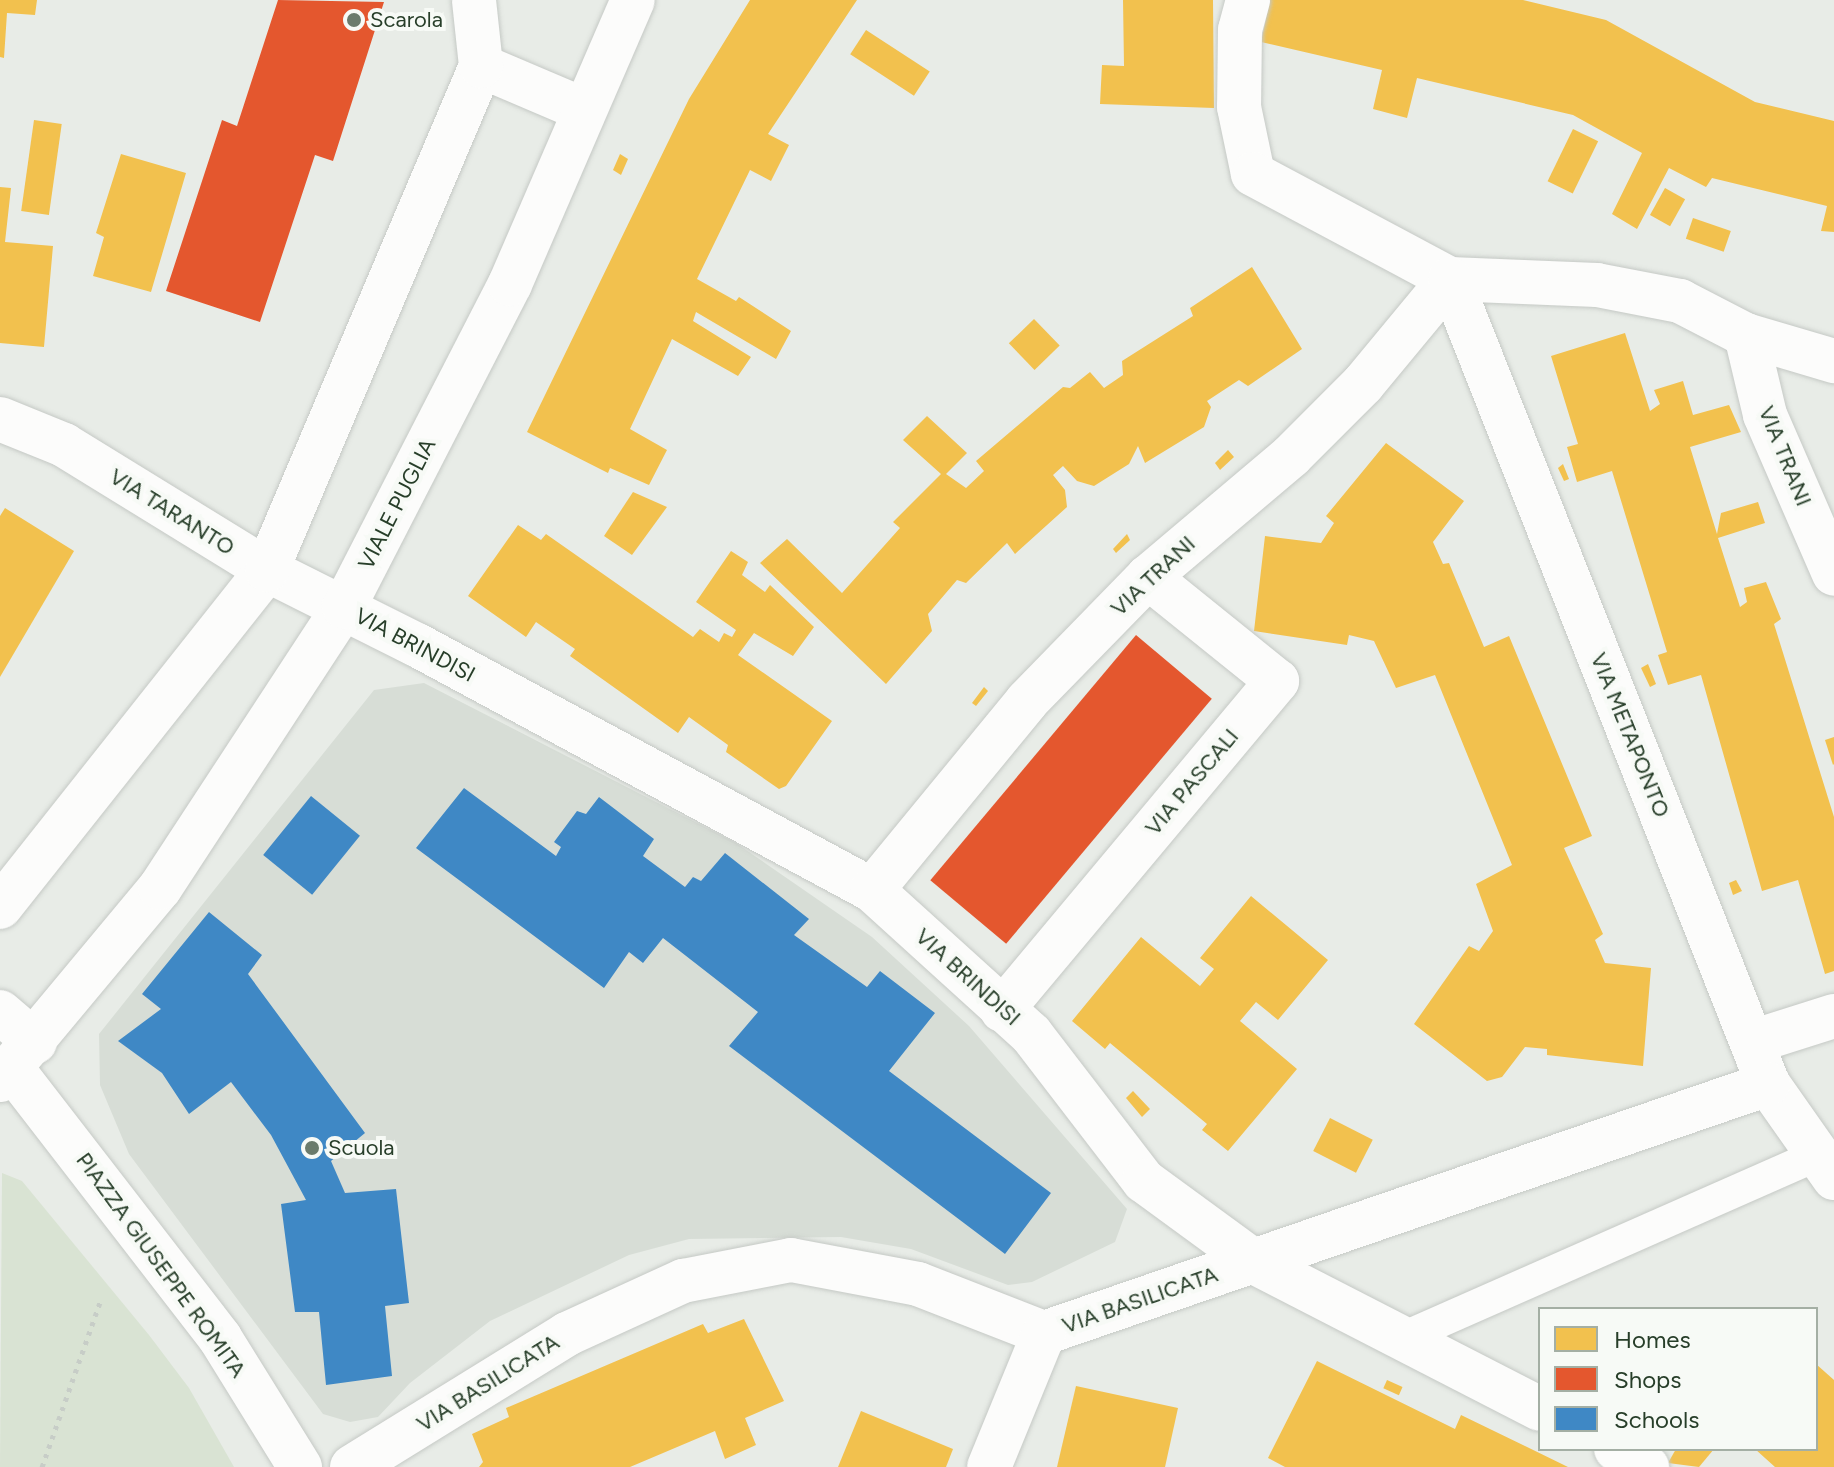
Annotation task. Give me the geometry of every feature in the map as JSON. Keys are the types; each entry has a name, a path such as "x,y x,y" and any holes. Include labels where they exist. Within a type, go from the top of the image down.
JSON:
{"street":[{"path":"0,907 267,570 481,66 474,0"},
{"name":"VIALE PUGLIA","path":"16,1064 160,888 344,607 510,284 633,0"},
{"path":"1248,0 1240,30 1239,107 1253,174 1450,279 1597,285 1680,301 1746,335 1834,361"},
{"path":"481,66 584,110"},
{"name":"VIA TRANI","path":"872,890 1027,701 1148,577 1291,456 1363,384 1450,279"},
{"name":"VIA METAPONTO","path":"1450,279 1768,1084 1826,1167"},
{"name":"VIA TRANI","path":"1746,335 1765,415 1834,574"},
{"name":"VIA TARANTO","path":"0,419 64,445 267,570 344,607"},
{"name":"VIA PASCALI","path":"1002,1010 1277,681 1148,577"},
{"name":"VIA BRINDISI","path":"344,607 872,890 1031,1034 1144,1181 1256,1263 1538,1408"},
{"name":"PIAZZA GIUSEPPE ROMITA","path":"0,1012 16,1064 220,1338 300,1467"},
{"path":"1752,1042 1834,1016"},
{"name":"VIA BASILICATA","path":"352,1467 567,1334 683,1281 791,1260 918,1284 1044,1333 1154,1292 1256,1263 1768,1084"},
{"path":"989,1467 1044,1333"},
{"path":"1619,1451 1647,1467"}],"lane":[{"path":"1405,1337 1826,1167"}],"path":[{"path":"42,1467 101,1299"}],"shaded area":[{"path":"424,683 736,843 872,937 969,1026 1127,1209 1115,1242 1032,1282 1008,1285 911,1249 841,1237 689,1239 629,1255 490,1321 410,1383 378,1417 350,1422 323,1414 129,1154 100,1085 99,1034 374,690"}],"green space":[{"path":"2,1173 22,1181 149,1335 189,1388 234,1467 0,1467"}],"building: Homes":[{"path":"0,0 37,0 35,15 7,13 4,58 0,57"},
{"path":"750,0 857,0 768,134 789,145 771,181 750,170 697,279 736,301 739,297 791,331 776,359 696,312 693,321 751,357 738,376 672,339 630,429 667,450 649,485 610,468 608,473 527,432 689,99"},
{"path":"1123,0 1213,0 1214,108 1100,104 1102,65 1124,66"},
{"path":"1270,0 1523,0 1606,20 1755,102 1834,121 1834,232 1821,231 1827,206 1712,178 1706,187 1669,168 1637,229 1612,214 1642,153 1573,115 1417,78 1407,118 1373,109 1382,70 1261,42"},
{"path":"866,30 930,71 914,96 850,54"},
{"path":"34,120 62,124 49,215 21,211"},
{"path":"1573,129 1598,141 1573,193 1548,181"},
{"path":"121,154 186,173 151,292 93,276 104,237 96,233"},
{"path":"620,154 628,159 621,175 613,170"},
{"path":"0,187 11,188 5,242 53,246 44,347 0,343"},
{"path":"1665,188 1685,199 1670,226 1650,215"},
{"path":"1693,218 1731,231 1724,252 1686,239"},
{"path":"1252,267 1302,349 1248,386 1239,380 1207,401 1211,407 1204,427 1145,463 1138,446 1129,464 1094,486 1077,481 1063,466 1053,475 1065,490 1067,507 1015,554 1007,543 966,583 957,580 928,614 932,631 886,684 760,563 787,539 842,593 900,528 893,522 941,474 903,440 927,416 967,453 946,474 966,488 984,471 976,461 1063,387 1070,388 1090,372 1104,388 1123,375 1122,361 1193,316 1190,308"},
{"path":"1034,319 1060,346 1035,370 1009,343"},
{"path":"1625,333 1650,411 1660,404 1654,390 1683,381 1693,415 1729,405 1741,432 1690,447 1717,534 1721,513 1758,502 1765,523 1718,538 1740,607 1747,602 1744,588 1766,582 1781,619 1774,624 1834,817 1834,971 1825,974 1798,880 1762,891 1701,675 1668,685 1658,655 1667,652 1612,471 1577,482 1567,447 1578,444 1551,356"},
{"path":"1386,443 1464,501 1433,542 1443,564 1449,563 1484,647 1509,636 1592,836 1564,848 1603,934 1595,940 1605,963 1651,968 1643,1066 1547,1055 1547,1049 1525,1047 1502,1077 1487,1081 1414,1024 1469,946 1479,951 1493,931 1476,884 1512,865 1435,675 1396,688 1374,641 1349,635 1347,645 1254,631 1265,536 1321,543 1334,523 1326,516"},
{"path":"1228,450 1234,457 1220,470 1215,463"},
{"path":"1563,464 1569,479 1564,481 1558,468"},
{"path":"633,492 667,507 632,555 604,536"},
{"path":"5,508 74,551 0,677 0,516"},
{"path":"518,525 541,540 546,534 693,637 700,629 719,642 724,633 732,637 736,630 696,602 731,551 748,562 742,575 765,592 770,585 814,627 793,656 754,633 738,655 832,721 786,786 779,789 726,752 728,745 689,717 678,733 570,656 575,649 536,622 526,637 468,596"},
{"path":"1127,534 1130,540 1116,553 1113,549"},
{"path":"1648,664 1656,684 1650,687 1641,668"},
{"path":"984,687 988,691 976,706 972,703"},
{"path":"1834,737 1834,764 1833,765 1825,740"},
{"path":"1736,880 1742,891 1733,895 1729,883"},
{"path":"1251,896 1328,960 1278,1020 1256,1002 1240,1021 1297,1069 1228,1151 1202,1130 1207,1124 1110,1043 1105,1049 1072,1021 1141,937 1200,986 1214,969 1200,958"},
{"path":"1133,1091 1150,1109 1142,1117 1126,1098"},
{"path":"1330,1118 1373,1140 1356,1173 1313,1151"},
{"path":"744,1319 784,1401 745,1418 756,1445 725,1459 715,1431 630,1467 479,1467 483,1462 472,1434 509,1417 506,1408 703,1324 708,1333"},
{"path":"1317,1361 1455,1429 1461,1415 1568,1467 1285,1467 1268,1458"},
{"path":"1818,1366 1834,1380 1834,1467 1775,1467 1757,1451 1818,1451"},
{"path":"1387,1380 1403,1387 1399,1395 1383,1388"},
{"path":"1076,1386 1178,1408 1165,1467 1057,1467"},
{"path":"861,1411 953,1449 946,1467 838,1467"},
{"path":"1675,1451 1712,1451 1699,1467 1668,1463"}],"building: Shops":[{"path":"278,0 384,2 333,161 315,155 260,322 166,291 222,120 237,126"},
{"path":"1136,635 1212,699 1006,944 930,880"}],"building: Schools":[{"path":"464,788 556,856 561,847 554,842 577,811 586,814 599,797 654,839 643,856 685,887 693,877 701,881 725,853 809,919 794,935 867,987 880,971 935,1013 889,1071 1051,1193 1005,1254 729,1046 758,1012 663,938 643,963 629,952 604,988 416,848"},
{"path":"311,796 360,836 312,895 263,855"},
{"name":"Scuola","path":"209,912 262,955 248,974 365,1133 331,1161 345,1193 396,1189 409,1303 385,1306 392,1376 326,1385 319,1312 295,1312 281,1204 306,1200 271,1135 231,1082 189,1114 162,1073 118,1041 161,1009 142,994"}],"place":[{"name":"Scarola","path":"354,20"},
{"name":"Scuola","path":"312,1148"}]}
